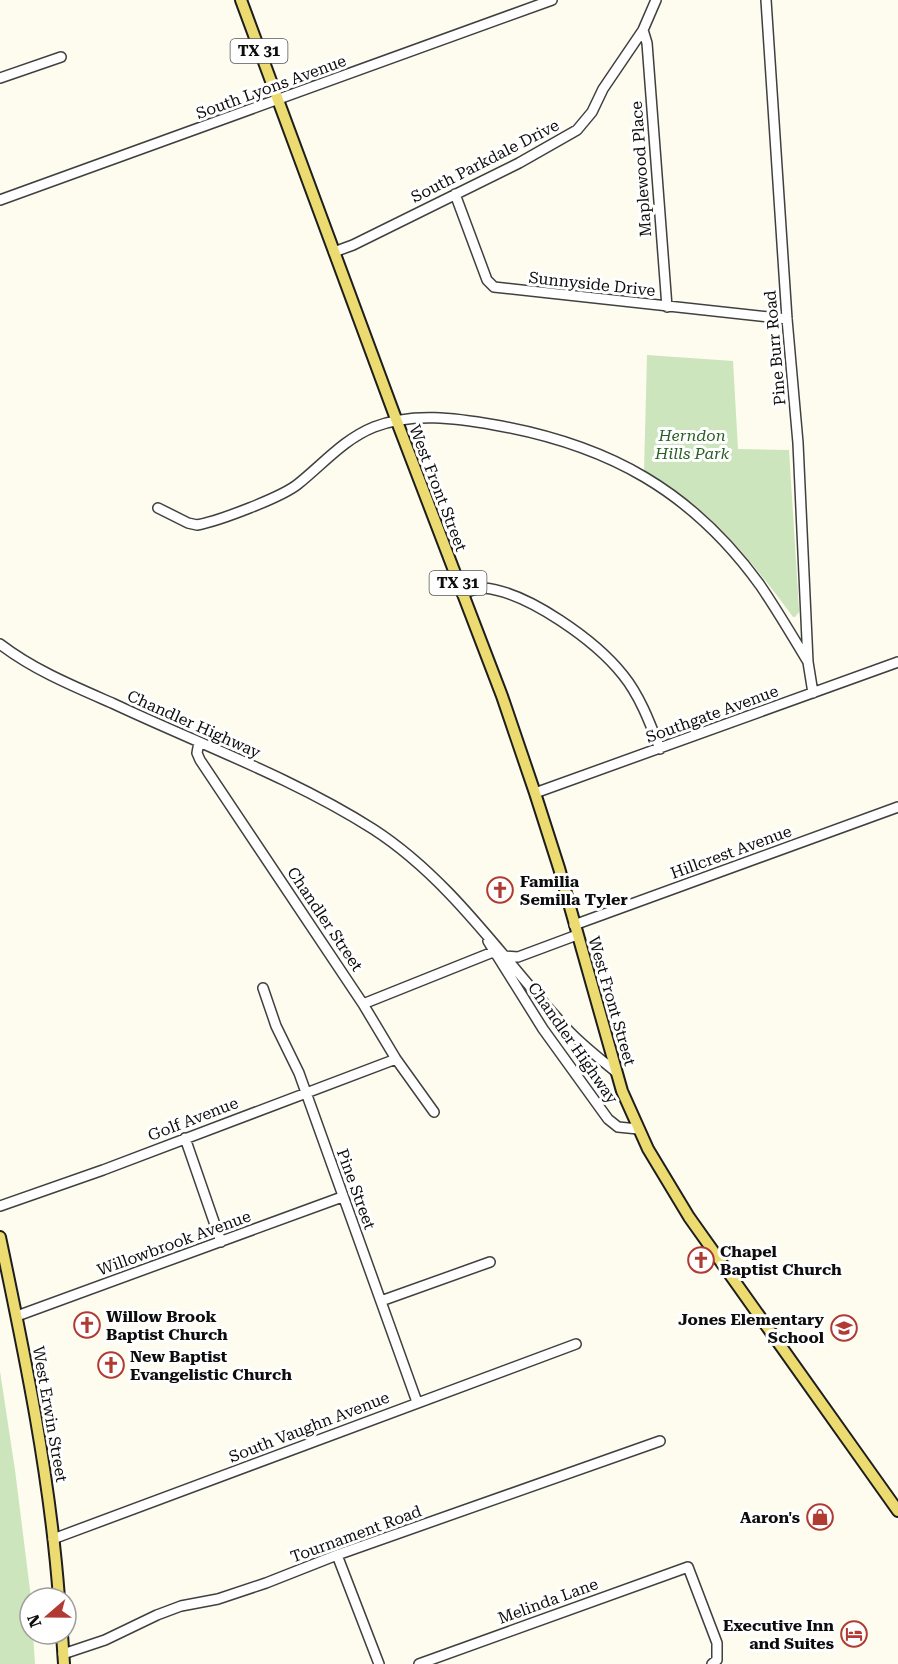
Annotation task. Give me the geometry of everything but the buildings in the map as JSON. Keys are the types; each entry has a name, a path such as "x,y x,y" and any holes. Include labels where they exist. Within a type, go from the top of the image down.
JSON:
{"main road":[{"name":"West Front Street","path":"241,0 396,419 502,696 536,793 616,1072 638,1129"},
{"name":"TX 31","path":"638,1129 689,1217 898,1511"},
{"name":"West Erwin Street","path":"0,1237 39,1432 58,1586"}],"street":[{"name":"South Lyons Avenue","path":"0,200 552,0"},
{"name":"South Parkdale Drive","path":"334,252 353,245 552,146 577,130 592,112 603,89 643,30 656,0"},
{"name":"Pine Burr Road","path":"766,0 798,443 808,662 813,693"},
{"name":"Maplewood Place","path":"643,30 647,43 667,307"},
{"path":"0,78 61,57"},
{"name":"Sunnyside Drive","path":"455,194 487,280 494,287 788,319"},
{"path":"158,508 197,525 265,501 283,494 298,484 356,436 396,419 416,417 491,424 515,429 589,450 639,473 669,492 711,528 736,556 775,608 808,662"},
{"path":"462,594 482,588 510,596 537,607 567,625 623,675 643,707 660,748"},
{"name":"Chandler Highway","path":"0,644 42,671 324,800 374,830 403,852 431,876 481,929 497,950 543,1029 608,1119 618,1127 638,1129"},
{"name":"Southgate Avenue","path":"536,793 898,662"},
{"name":"Chandler Street","path":"199,742 196,753 200,760 363,1004 396,1059 434,1112"},
{"name":"Hillcrest Avenue","path":"507,957 518,957 576,930 898,807"},
{"path":"363,1004 497,950 507,957"},
{"name":"Chandler Highway","path":"507,957 568,1030 616,1072"},
{"name":"Pine Street","path":"263,988 276,1026 306,1092 417,1402"},
{"name":"Golf Avenue","path":"0,1206 103,1170 396,1059"},
{"path":"185,1138 221,1242"},
{"name":"Willowbrook Avenue","path":"17,1316 342,1197"},
{"path":"381,1301 490,1262"},
{"name":"South Vaughn Avenue","path":"54,1539 576,1344"},
{"name":"Tournament Road","path":"63,1659 173,1609 218,1599 266,1583 337,1555 660,1441"},
{"path":"337,1555 379,1664"},
{"name":"Melinda Lane","path":"419,1664 688,1567 717,1643 717,1660 712,1664"}],"green space":[{"name":"Herndon Hills Park","path":"647,355 733,361 738,449 789,450 799,609 795,617 727,535 689,500 644,471"},
{"path":"0,1371 30,1586 18,1586 18,1646 34,1646 35,1664 0,1664"}],"place":[{"name":"Familia Semilla Tyler","path":"500,890"},
{"name":"Chapel Baptist Church","path":"701,1260"},
{"name":"Willow Brook Baptist Church","path":"87,1325"},
{"name":"Jones Elementary School","path":"844,1328"},
{"name":"New Baptist Evangelistic Church","path":"111,1365"},
{"name":"Aaron's","path":"820,1517"},
{"name":"Executive Inn and Suites","path":"854,1634"}]}
